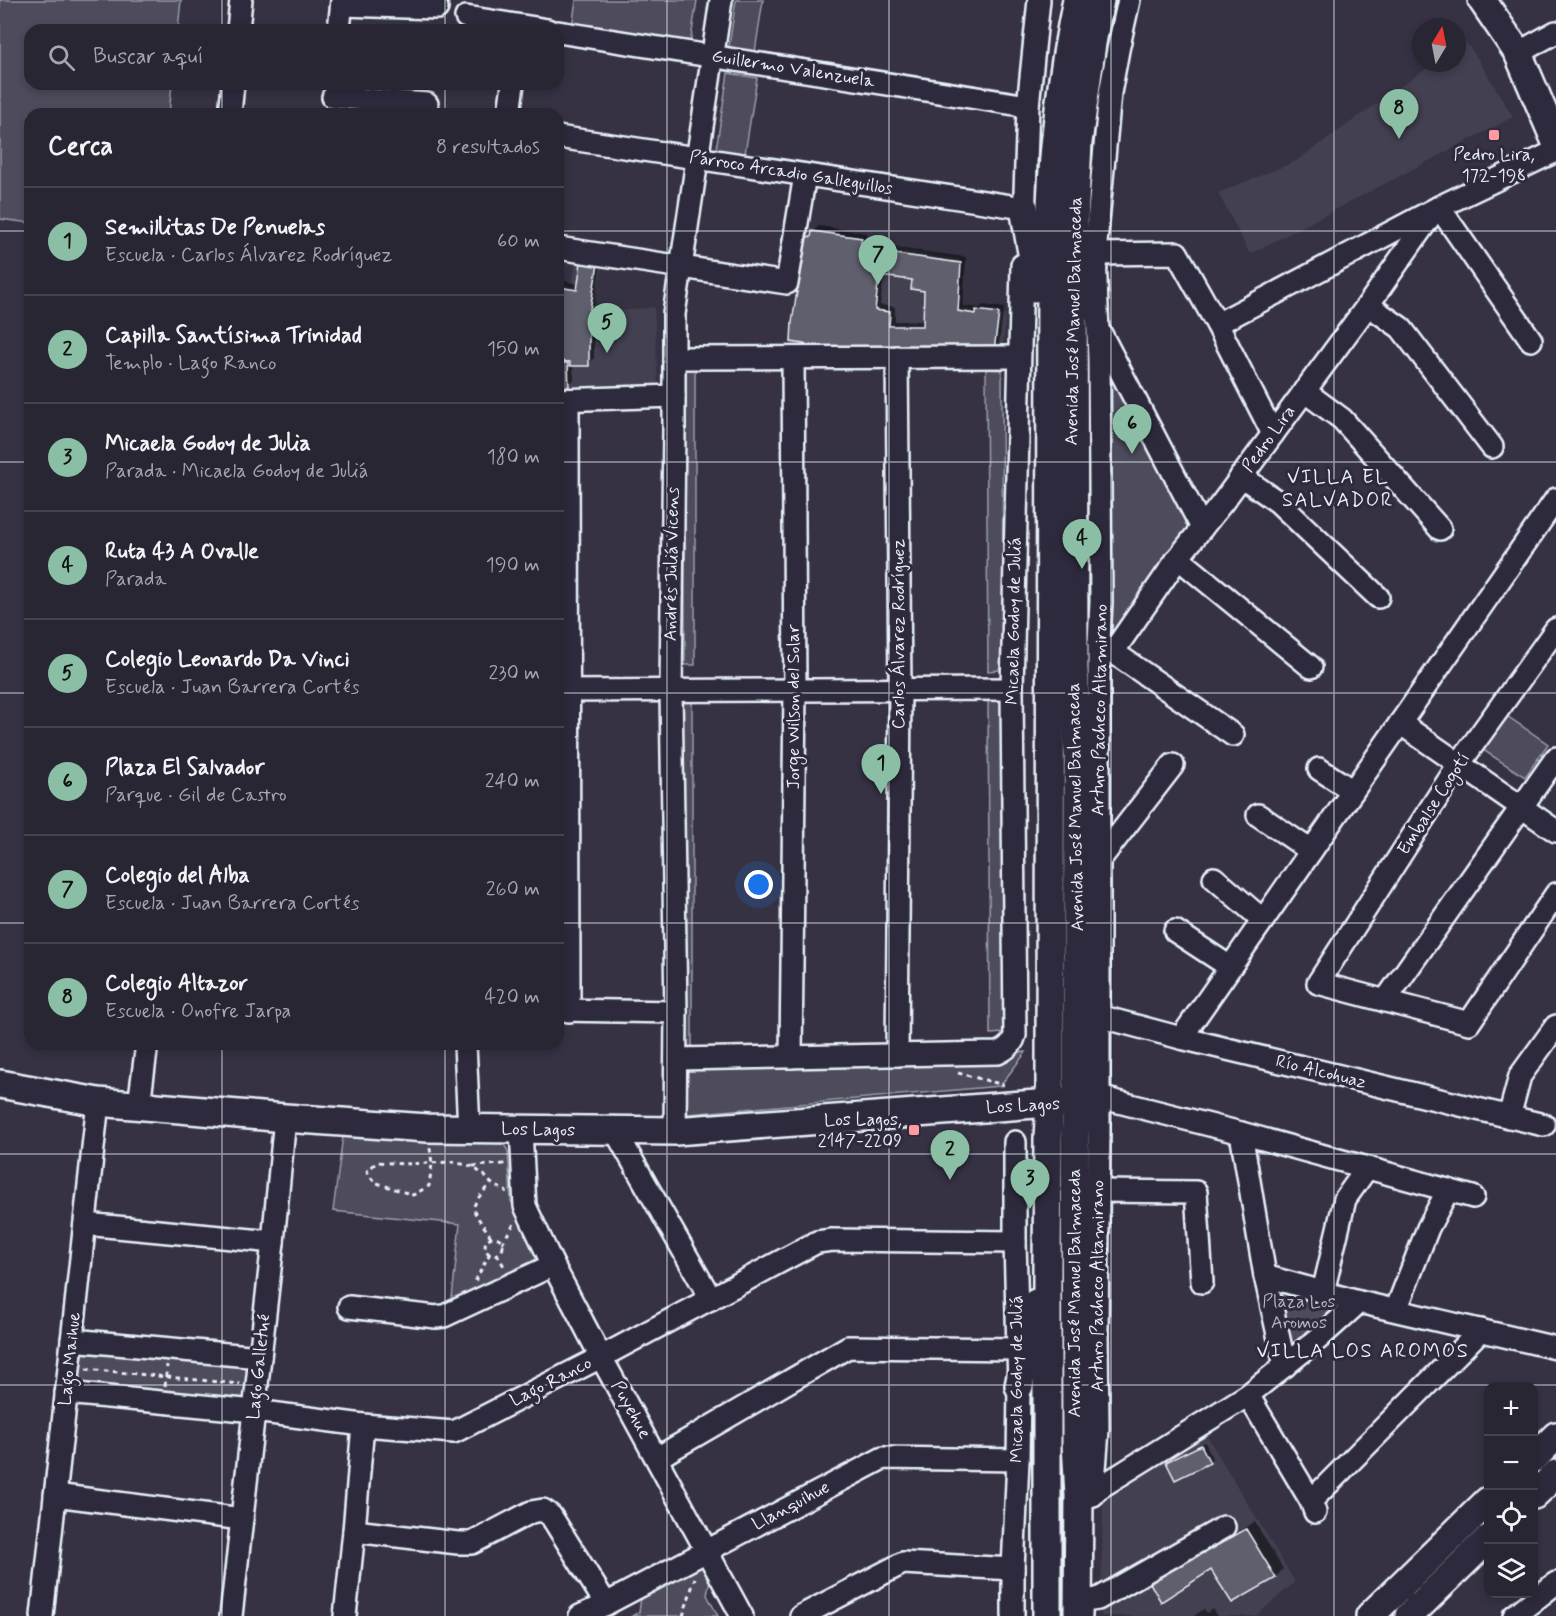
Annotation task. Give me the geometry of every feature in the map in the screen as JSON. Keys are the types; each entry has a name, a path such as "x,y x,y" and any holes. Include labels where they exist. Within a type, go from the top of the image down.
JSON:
{"main road":[{"name":"Avenida José Manuel Balmaceda","path":"1047,1616 1047,1268 1050,1103 1049,441 1052,180 1063,69 1077,0"},
{"name":"Avenida José Manuel Balmaceda","path":"1078,1609 1078,1559 1086,1496 1076,1443 1075,1138 1088,1100 1074,668 1073,242 1078,142 1100,0"},
{"path":"1482,0 1518,53 1556,142"},
{"path":"1024,208 1033,258 1040,379 1049,441"},
{"path":"1072,390 1095,254"},
{"name":"Los Lagos","path":"0,1084 98,1102 285,1118 468,1129 522,1139 616,1132 675,1131 1088,1100"},
{"path":"1019,1386 1039,1287 1047,1268"},
{"path":"1048,1424 1053,1442 1055,1471 1059,1481 1066,1492 1086,1496"},
{"path":"1538,1453 1556,1436"},
{"path":"1538,1490 1556,1474"},
{"path":"1370,1616 1484,1505"},
{"path":"1409,1616 1484,1543"}],"street":[{"path":"239,24 241,0"},
{"name":"Andrés Juliá Vicens","path":"675,1131 676,1012 671,690 674,314 721,0"},
{"name":"Micaela Godoy de Juliá","path":"897,1055 998,1053 1010,1046 1016,1035 1012,689 1019,357 1028,106 1039,0"},
{"name":"Arturo Pacheco Altamirano","path":"1086,1496 1098,1430 1098,1191 1088,1100 1099,1016 1098,862 1106,647 1101,602 1099,360 1095,254 1110,93 1129,0"},
{"path":"340,24 342,3 437,8"},
{"path":"466,17 501,24"},
{"path":"1518,53 1556,32"},
{"name":"Guillermo Valenzuela","path":"564,33 1028,106"},
{"path":"231,108 232,90"},
{"path":"510,108 512,90"},
{"path":"333,98 427,104"},
{"name":"Párroco Arcadio Galleguillos","path":"564,138 1024,208"},
{"name":"Pedro Lira","path":"1106,647 1202,528 1437,209 1556,151"},
{"path":"564,249 787,283 805,175"},
{"path":"1217,324 1437,209 1531,340"},
{"path":"1095,254 1177,253 1217,324 1273,434"},
{"path":"1368,305 1401,328 1492,447"},
{"path":"1097,327 1202,528"},
{"name":"Carlos Álvarez Rodríguez","path":"897,357 900,689 897,1055"},
{"path":"674,358 1019,357"},
{"name":"Jorge Wilson del Solar","path":"791,1057 795,689 793,358"},
{"path":"1304,392 1342,419 1440,529"},
{"path":"564,400 674,396"},
{"path":"1241,476 1278,502 1378,597"},
{"path":"1181,1038 1556,500"},
{"path":"1178,558 1311,667"},
{"name":"Embalse Cogotí","path":"1385,1001 1318,983 1459,764 1556,629"},
{"path":"1106,647 1233,735"},
{"path":"564,691 1012,689"},
{"path":"1400,723 1556,831"},
{"path":"1556,758 1385,1001 1469,1023 1556,894"},
{"path":"1098,862 1173,765"},
{"path":"1319,769 1353,791"},
{"path":"1258,815 1311,852"},
{"path":"1214,878 1263,920"},
{"path":"1175,931 1230,967"},
{"path":"564,1010 676,1012"},
{"name":"Río Alcohuaz","path":"1099,1016 1181,1038 1544,1125"},
{"path":"1509,1117 1520,1076 1556,1026"},
{"path":"139,1105 146,1050"},
{"path":"465,1050 468,1129"},
{"path":"676,1059 897,1055"},
{"path":"1088,1100 1241,1133 1473,1197"},
{"name":"Lago Maihue","path":"44,1616 98,1102"},
{"name":"Lago Galletué","path":"231,1616 255,1412 285,1118"},
{"path":"616,1132 711,1299"},
{"path":"1241,1133 1265,1276 1285,1366"},
{"name":"Puyehue","path":"522,1139 525,1206 601,1357 657,1458 705,1552 742,1616"},
{"name":"Micaela Godoy de Juliá","path":"1013,1616 1019,1386 1015,1143"},
{"path":"1323,1292 1345,1199 1367,1168"},
{"path":"1396,1310 1428,1228 1448,1190"},
{"path":"1098,1191 1196,1192 1202,1282"},
{"path":"84,1224 273,1242"},
{"name":"Lago Ranco","path":"66,1393 363,1425 454,1432 817,1242 832,1240 1015,1242"},
{"path":"350,1307 444,1316 553,1265"},
{"path":"1265,1276 1359,1302 1556,1348"},
{"path":"1086,1496 1248,1395 1318,1339 1359,1302"},
{"path":"1248,1395 1313,1506 1481,1330"},
{"path":"72,1340 260,1357"},
{"path":"657,1458 848,1347 1018,1349"},
{"path":"345,1616 363,1425"},
{"name":"Llanquihue","path":"580,1616 606,1605 883,1458 1018,1460"},
{"path":"55,1495 242,1519"},
{"path":"354,1531 472,1543 531,1512 543,1510 551,1516 606,1605"},
{"path":"1078,1609 1224,1527"},
{"path":"801,1616 903,1563 1013,1569"},
{"path":"1514,1616 1556,1583"}],"path":[{"path":"958,1073 1004,1084"},
{"path":"427,1128 432,1164 429,1186 413,1195 374,1182 367,1171 377,1162 432,1164 453,1162 471,1166 509,1164 522,1139"},
{"path":"471,1166 491,1183 507,1192"},
{"path":"491,1183 473,1206 475,1214 491,1237 497,1238 502,1243 501,1250 497,1254 490,1253 486,1249 487,1241 491,1237"},
{"path":"163,1402 169,1349"},
{"path":"69,1368 257,1386"},
{"path":"684,1616 705,1552"}],"shaded area":[{"path":"1466,42 1513,117 1250,254 1218,193 1296,161 1421,72 1466,72"},
{"path":"804,231 862,238 862,243 961,259 958,307 1006,314 1003,349 789,354"},
{"path":"577,254 605,257 592,314 654,307 658,390 564,393 564,284 572,285"},
{"path":"1204,1431 1295,1582 1256,1616 1101,1616 1103,1501"}],"green space":[{"path":"0,0 181,0 179,24 24,24 24,90 171,90 170,108 24,108 24,222 0,219"},
{"path":"576,0 697,0 690,45 572,27"},
{"path":"736,0 763,0 754,58 728,53"},
{"path":"728,73 757,78 744,160 715,156"},
{"path":"685,365 695,365 695,665 685,665"},
{"path":"986,369 1002,370 1003,652 999,670 988,671"},
{"path":"1110,380 1114,380 1193,528 1114,632 1110,629"},
{"path":"988,696 1002,696 1003,1033 990,1034"},
{"path":"681,702 692,702 692,1046 682,1047"},
{"path":"1504,714 1548,744 1525,777 1480,748"},
{"path":"1026,1052 1000,1086 689,1114 686,1112 685,1066"},
{"path":"343,1136 495,1139 503,1143 508,1151 511,1201 543,1261 451,1307 460,1224 333,1211"},
{"name":"Plaza Los Aromos","path":"1277,1286 1341,1302 1286,1349"},
{"path":"84,1349 249,1367 245,1406 79,1387"},
{"path":"692,1565 702,1566 711,1576 707,1595 718,1616 632,1616 639,1612 642,1591"}],"building":[{"path":"812,231 862,238 860,249 961,263 958,311 976,314 976,310 999,313 994,350 855,352 791,342 792,322 806,237 811,237","holes":["879,276 912,280 911,289 924,291 923,326 889,326 890,312 875,310"]},
{"path":"582,255 599,258 589,315 589,366 570,366 570,362 564,362 564,288 577,290"},
{"path":"564,363 568,363 569,387 564,387"},
{"path":"1201,1445 1210,1463 1175,1480 1166,1462"},
{"path":"1246,1529 1276,1578 1232,1603 1211,1570 1161,1602 1150,1583 1162,1575 1159,1569 1200,1550 1204,1553"}],"place":[{"name":"Pedro Lira, 172-198","path":"1494,135"},
{"name":"Colegio Altazor","path":"1399,139"},
{"name":"Colegio del Alba","path":"878,285"},
{"name":"Colegio Leonardo Da Vinci","path":"607,353"},
{"name":"Plaza El Salvador","path":"1132,454"},
{"name":"Ruta 43 A Ovalle","path":"1082,569"},
{"name":"Semillitas De Penuelas","path":"881,794"},
{"name":"Los Lagos, 2147-2209","path":"914,1130"},
{"name":"Capilla Santísima Trinidad","path":"950,1180"},
{"name":"Micaela Godoy de Julia","path":"1030,1209"}],"district":[{"name":"VILLA EL SALVADOR","path":"1338,488"},
{"name":"VILLA LOS AROMOS","path":"1363,1351"}]}
